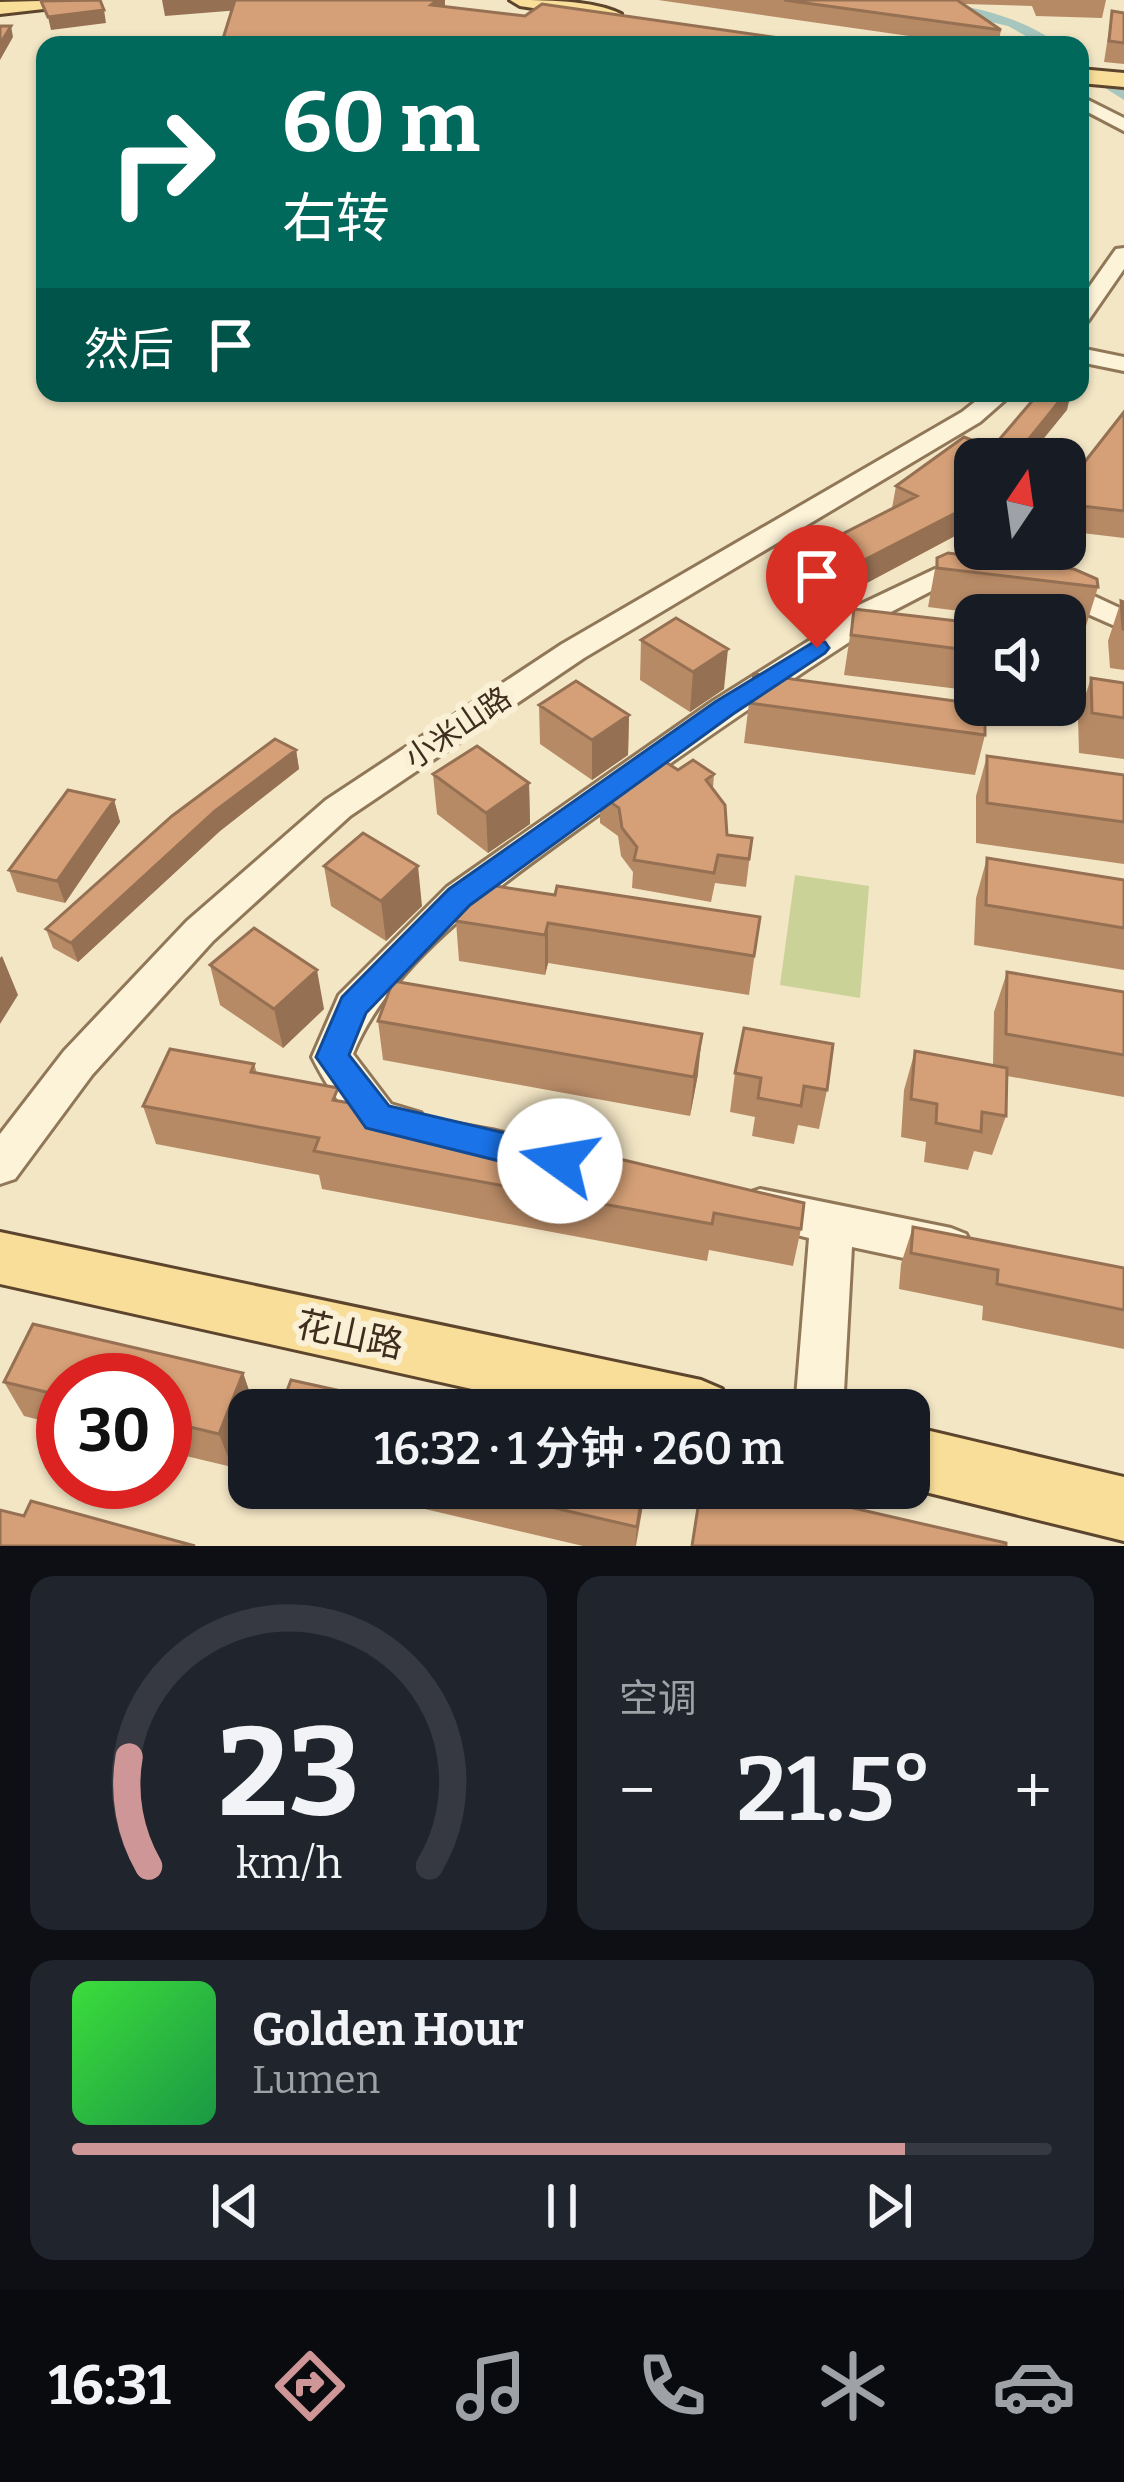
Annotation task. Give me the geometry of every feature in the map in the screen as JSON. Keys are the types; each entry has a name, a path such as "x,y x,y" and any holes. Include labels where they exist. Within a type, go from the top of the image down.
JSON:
{"main road":[{"path":"0,6 38,0"},
{"path":"0,6 70,0"},
{"path":"493,0 628,20 520,0"},
{"path":"556,0 590,11"},
{"path":"1089,83 1124,82"},
{"name":"花山路","path":"0,1258 603,1389"},
{"path":"930,1462 1124,1508"}],"street":[{"path":"1089,91 1124,125"},
{"path":"1089,303 1124,254"},
{"path":"1089,358 1124,364"},
{"name":"小米山路","path":"0,1166 78,1063 200,931 338,808 573,651 990,402"},
{"path":"446,1134 378,1118 332,1057 353,1006 438,916 724,708 846,630 850,621 935,578 1071,596 1124,621"},
{"path":"719,1198 989,1256"},
{"path":"820,1389 832,1225"}],"green space":[{"path":"795,875 869,886 860,998 780,985"}],"building":[{"path":"100,0 104,10 48,17 41,1"},
{"path":"235,0 437,0 431,5 525,16 542,4 765,36 224,36"},
{"path":"784,0 957,0 1001,30"},
{"path":"1112,11 1124,13 1124,43 1109,41"},
{"path":"0,26 11,26 0,44"},
{"path":"1031,402 1059,402 1030,438 1001,438"},
{"path":"1124,412 1124,511 1086,506 1086,460"},
{"path":"954,444 954,514 837,574 805,553 917,496 896,486"},
{"path":"954,554 954,570 1076,570 1097,579 1098,587 937,568 937,558"},
{"path":"854,609 954,621 954,648 851,635"},
{"path":"676,618 728,649 693,672 641,640"},
{"path":"754,674 954,701 954,726 985,726 985,735 749,703"},
{"path":"1091,678 1124,683 1124,718 1092,713"},
{"path":"576,681 629,715 592,740 539,705"},
{"path":"275,739 296,750 215,811 71,943 46,929 172,816"},
{"path":"477,746 529,783 486,813 433,774"},
{"path":"653,754 678,770 693,760 714,774 706,780 725,805 727,835 752,838 749,859 718,855 714,873 634,860 637,847 622,828 619,808 600,795"},
{"path":"987,756 1124,775 1124,822 987,803"},
{"path":"68,790 114,800 57,881 9,870"},
{"path":"363,833 418,866 381,901 324,866"},
{"path":"987,858 1124,880 1124,928 986,905"},
{"path":"469,882 555,895 557,886 760,917 754,956 548,923 545,935 456,921"},
{"path":"254,928 317,970 274,1009 210,965"},
{"path":"1007,972 1124,992 1124,1055 1006,1034"},
{"path":"393,981 702,1034 694,1077 378,1021"},
{"path":"744,1028 833,1044 827,1090 804,1086 801,1106 758,1098 761,1078 735,1073"},
{"path":"170,1049 254,1064 251,1072 338,1088 333,1100 494,1129 804,1203 801,1229 714,1213 712,1224 314,1151 319,1138 143,1106"},
{"path":"915,1051 1007,1068 1006,1116 982,1112 981,1132 936,1123 937,1104 911,1099"},
{"path":"913,1227 1124,1268 1124,1310 997,1284 998,1270 911,1253"},
{"path":"33,1324 157,1353 36,1353 36,1390 4,1382"},
{"path":"192,1361 243,1373 237,1389 228,1389 228,1411 219,1434 192,1428"},
{"path":"291,1380 332,1389 288,1389"},
{"path":"31,1501 36,1509 60,1509 195,1546 0,1546 0,1510 24,1516"},
{"path":"559,1509 640,1509 637,1527"},
{"path":"698,1509 858,1509 1006,1543 1006,1546 692,1546"}],"waterway":[{"path":"903,0 1012,23 1036,36"},
{"path":"1089,72 1124,96"}],"route":[{"path":"560,1161 378,1118 332,1057 353,1006 460,897 724,708 817,648"}]}
